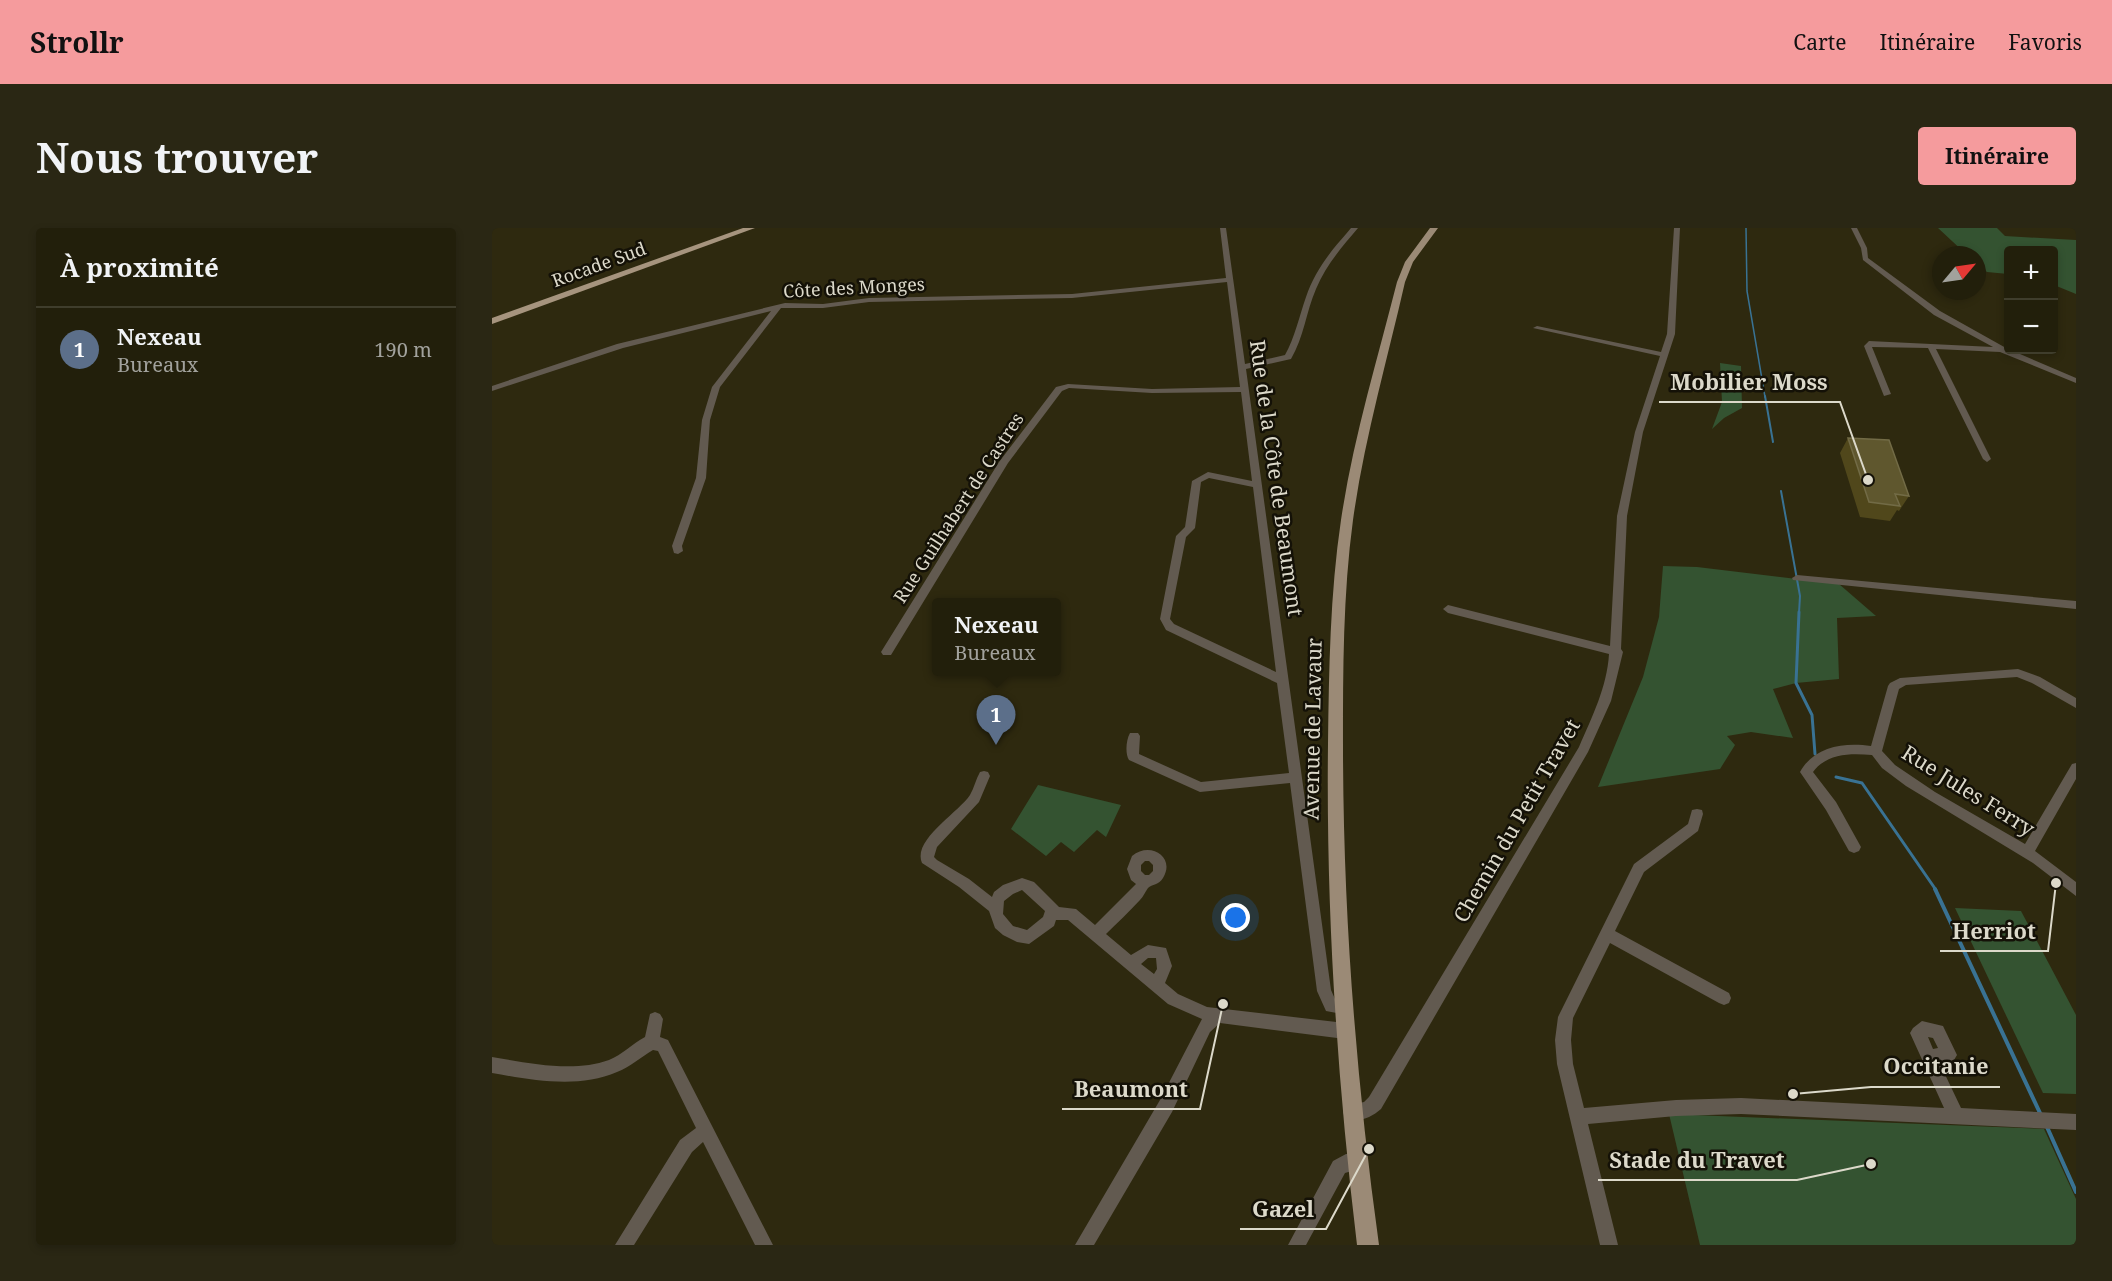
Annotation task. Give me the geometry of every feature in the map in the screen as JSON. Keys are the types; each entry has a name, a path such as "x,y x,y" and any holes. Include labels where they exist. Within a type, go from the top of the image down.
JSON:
{"highway":[{"name":"Rocade Sud","path":"492,316 741,228"},
{"name":"Rocade Sud","path":"492,321 751,228"}],"main road":[{"name":"Avenue de Lavaur","path":"1368,1245 1356,1162 1342,1007 1335,787 1338,617 1352,492 1401,282 1409,262 1434,228"}],"street":[{"name":"Rue de la Côte de Beaumont","path":"1223,228 1324,991 1331,1006 1342,1007"},
{"path":"1242,367 1288,357 1296,344 1312,289 1331,254 1355,228"},
{"name":"Chemin du Petit Travet","path":"1351,1112 1368,1110 1375,1103 1584,749 1611,685 1617,652 1622,516 1639,432 1671,334 1677,228"},
{"path":"1854,228 1864,248 1864,259 1937,313 2003,350 2076,381"},
{"name":"Côte des Monges","path":"492,389 620,346 778,307 823,306 869,300 1072,296 1229,280"},
{"path":"678,551 677,546 701,478 706,420 716,387 778,307"},
{"path":"1537,328 1664,356"},
{"path":"1887,394 1868,346 1872,343 2003,350"},
{"path":"1931,346 1987,459"},
{"name":"Rue Guilhabert de Castres","path":"887,652 1004,462 1059,389 1068,386 1152,391 1245,389"},
{"path":"1258,485 1208,475 1197,481 1190,528 1181,536 1165,619 1170,627 1284,681"},
{"path":"1797,578 2076,605"},
{"path":"1448,609 1617,652"},
{"name":"Rue Jules Ferry","path":"2076,704 2036,680 2018,673 1904,681 1894,686 1876,751 1885,763 1929,795 2027,853 2076,890"},
{"path":"1134,736 1133,757 1200,787 1297,777"},
{"path":"1854,847 1831,806 1806,772 1815,761 1843,748 1876,751"},
{"path":"2027,853 2076,768"},
{"path":"984,776 975,798 932,843 927,851 927,859 964,883 993,906 996,918 1017,936 1034,935 1049,921 1053,913 1051,905 1029,886 1022,884 1006,891 993,906"},
{"path":"1609,1245 1565,1064 1563,1040 1566,1017 1639,868 1694,827 1697,814"},
{"path":"1096,934 1137,894 1145,881"},
{"path":"1053,913 1071,914 1173,999 1207,1014 1345,1031"},
{"path":"1607,934 1724,998"},
{"path":"1132,963 1142,953 1151,950 1161,953 1166,963 1164,973 1155,983"},
{"path":"1084,1245 1166,1106 1205,1027 1217,1015"},
{"path":"652,1042 655,1019"},
{"path":"492,1065 564,1073 608,1068 652,1042"},
{"path":"652,1042 663,1046 764,1245"},
{"path":"1929,1057 1956,1116"},
{"path":"1579,1117 1676,1108 1741,1106 2076,1122"},
{"path":"624,1245 686,1146 706,1130"},
{"path":"1297,1245 1339,1167 1346,1162 1356,1162"}],"green space":[{"path":"1938,228 1997,228 2005,236 2076,240 2076,294 2058,287 2058,246 2004,246 2004,274 1986,271 1986,246 1957,246"},
{"path":"1720,363 1741,366 1742,408 1724,418 1712,429 1722,402"},
{"path":"1663,566 1697,567 1839,584 1876,616 1837,618 1839,679 1796,683 1773,689 1793,738 1751,732 1727,736 1735,745 1720,769 1598,787 1643,677 1659,617"},
{"path":"1038,785 1121,805 1106,837 1097,830 1074,852 1061,842 1046,856 1011,829"},
{"path":"1955,908 2021,911 2076,1015 2076,1094 2043,1093"},
{"path":"1669,1114 2044,1129 2076,1199 2076,1245 1700,1245"}],"building":[{"path":"1848,438 1889,440 1909,496 1895,494 1900,506 1869,502"}],"waterway":[{"path":"1746,228 1747,291 1765,397"},
{"path":"1765,396 1773,442"},
{"path":"1781,491 1800,596 1799,613"},
{"path":"1799,612 1796,683 1812,715 1815,754"},
{"path":"1836,777 1862,783 1936,890"},
{"path":"1935,889 2040,1113"},
{"path":"2047,1127 2076,1192"}],"place":[{"name":"Mobilier Moss","path":"1868,480"},
{"name":"Nexeau","path":"996,745"},
{"name":"Herriot","path":"2056,883"},
{"name":"Beaumont","path":"1223,1004"},
{"name":"Occitanie","path":"1793,1094"},
{"name":"Gazel","path":"1369,1149"},
{"name":"Stade du Travet","path":"1871,1164"}]}
